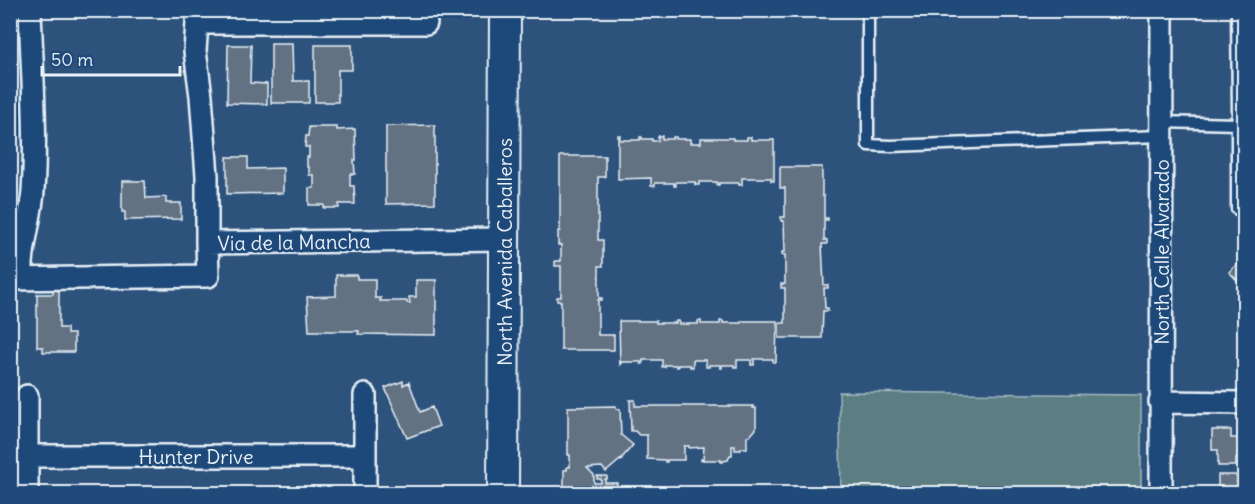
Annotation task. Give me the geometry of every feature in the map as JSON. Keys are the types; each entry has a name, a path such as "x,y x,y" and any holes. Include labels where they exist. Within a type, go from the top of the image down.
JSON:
{"street":[{"path":"16,279 33,190 34,138 30,10"},
{"name":"North Avenida Caballeros","path":"503,494 505,10"},
{"name":"North Calle Alvarado","path":"1161,494 1162,10"},
{"path":"207,243 207,176 195,51 199,17 426,23"},
{"name":"Via de la Mancha","path":"16,279 208,276 207,243 504,238"},
{"path":"365,395 365,494"},
{"path":"27,396 27,494"},
{"path":"1160,402 1245,402"},
{"name":"Hunter Drive","path":"27,456 365,456"}],"lane":[{"path":"868,10 868,145 891,146 1237,124"},
{"path":"1237,10 1237,209"}],"green space":[{"path":"839,392 1141,395 1141,493 841,493"}],"building":[{"path":"271,43 292,43 293,81 309,81 309,103 271,103"},
{"path":"228,45 251,45 250,83 267,84 267,104 227,103"},
{"path":"315,45 352,45 352,70 338,70 338,102 315,102"},
{"path":"435,125 435,203 386,204 386,126"},
{"path":"309,127 355,129 355,174 350,174 350,186 354,186 355,204 339,204 339,208 309,205 309,188 314,188 314,175 309,175 309,167 307,167 309,147 305,147"},
{"path":"618,135 620,135 620,140 640,140 642,137 642,139 658,141 658,136 662,136 662,139 676,137 676,139 690,139 690,143 701,143 701,138 747,140 747,137 751,137 751,140 774,140 774,181 771,181 771,178 742,178 742,185 699,182 699,185 695,185 695,182 676,182 676,186 674,183 655,183 655,186 651,186 651,178 618,179"},
{"path":"560,156 605,156 605,177 598,177 598,240 603,240 603,266 599,266 599,298 602,300 598,300 598,335 614,335 614,350 561,350 561,301 557,301 557,297 561,297 561,266 555,266 555,261 561,261 561,245 558,245"},
{"path":"227,157 248,157 248,169 283,168 283,193 227,194"},
{"path":"780,167 822,167 824,218 828,218 824,220 824,240 827,240 827,244 822,244 824,285 828,285 828,288 824,288 825,308 828,308 828,311 823,311 822,338 779,338 779,323 785,323 785,288 781,288 781,284 785,284 785,255 782,255 782,252 785,252 784,221 781,221 781,217 785,217 785,188 780,188"},
{"path":"122,181 145,181 146,198 166,197 166,203 181,203 181,219 125,220 125,212 122,212"},
{"path":"1244,257 1244,295 1237,288 1241,284 1229,272"},
{"path":"336,275 357,275 357,279 375,279 375,298 381,298 380,301 407,301 407,303 410,303 409,297 416,297 416,280 436,280 436,335 309,331 307,297 336,296"},
{"path":"53,289 59,289 59,328 67,328 67,334 74,334 74,352 43,352 43,347 37,347 37,294 53,294"},
{"path":"619,321 676,323 679,321 679,324 698,324 698,321 701,321 701,324 720,324 720,321 741,323 741,321 777,321 776,362 773,362 773,359 754,359 754,365 751,365 751,360 737,360 737,367 722,365 722,368 720,365 706,367 706,360 693,360 693,367 665,365 662,367 662,360 643,360 643,364 641,362 621,362 620,365"},
{"path":"403,381 403,385 409,382 420,412 432,407 439,426 407,438 385,388"},
{"path":"630,400 635,400 635,406 754,406 753,408 756,408 756,429 750,436 747,436 747,448 735,450 735,446 732,446 732,455 723,462 721,460 701,460 704,447 689,448 689,446 684,446 684,460 665,462 665,460 647,459 647,435 639,435 631,431"},
{"path":"616,406 616,409 620,409 621,435 633,445 621,461 606,472 602,467 587,468 594,475 594,483 601,483 601,479 597,479 597,476 607,476 605,483 617,483 617,494 564,494 564,470 570,467 568,407"},
{"path":"1212,430 1231,430 1231,438 1244,438 1244,462 1243,458 1236,458 1236,466 1218,466 1218,450 1212,450"},
{"path":"1218,475 1235,475 1237,483 1244,486 1244,494 1216,494"}]}
